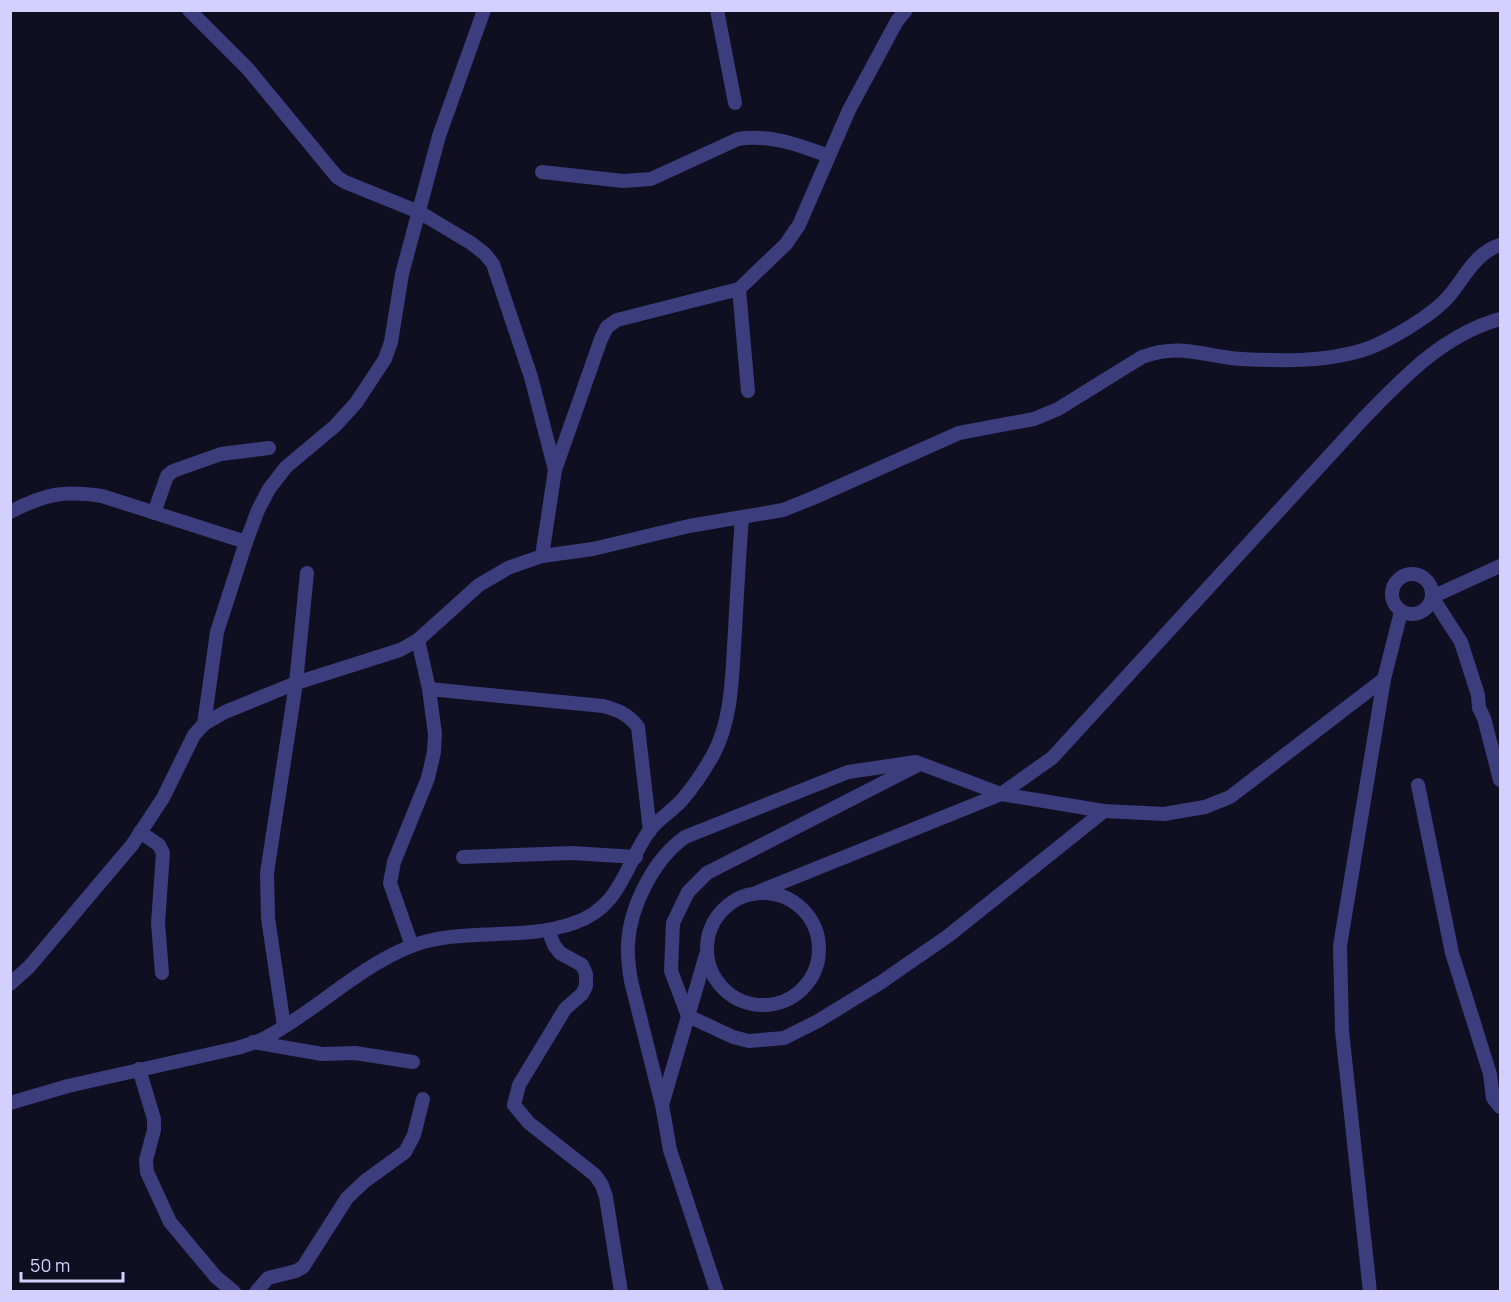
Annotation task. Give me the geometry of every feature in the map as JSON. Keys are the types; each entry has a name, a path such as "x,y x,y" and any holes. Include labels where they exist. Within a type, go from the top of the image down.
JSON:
{"street":[{"path":"189,10 248,69 337,177 419,212 471,243 493,264 531,377 555,470"},
{"path":"204,724 217,632 246,542 268,489 286,467 356,403 385,359 391,342 402,274 439,136 484,10"},
{"path":"717,10 735,102"},
{"path":"542,556 555,470 607,327 616,321 738,288 786,244 799,225 849,110 897,21 906,10"},
{"path":"542,172 623,181 651,179 738,138 753,136 788,141 829,156"},
{"path":"10,984 29,967 140,832 163,798 194,735 204,724 225,712 296,683 400,650 418,640 478,585 508,568 542,556 593,549 689,526 783,510 959,433 1034,419 1058,410 1142,357 1155,352 1170,349 1239,359 1297,360 1333,357 1362,351 1422,319 1449,297 1479,257 1500,245"},
{"path":"738,288 748,391"},
{"path":"662,1105 706,954 708,933 719,913 736,899 1001,794 1052,758 1364,418 1412,369 1458,335 1500,319"},
{"path":"154,513 167,476 173,471 221,454 269,448"},
{"path":"10,512 45,496 83,493 102,496 246,542"},
{"path":"10,1103 68,1086 237,1048 253,1042 284,1026 382,959 412,946 445,938 548,930 576,923 599,910 619,888 650,831 682,800 699,779 714,753 726,720 731,688 742,518"},
{"path":"1500,566 1432,597 1424,611 1417,614 1409,615 1395,607 1391,591 1394,584 1406,574 1422,577 1431,589 1432,597 1461,642 1478,695 1479,708 1484,718 1500,780"},
{"path":"284,1026 268,918 267,873 296,683 307,573"},
{"path":"1370,1292 1342,1031 1340,946 1384,679 1401,612"},
{"path":"412,946 390,883 394,862 432,766 435,734 429,689 418,640"},
{"path":"717,1292 670,1150 662,1105 627,961 634,911 658,862 672,846 685,837 848,772 916,762 1001,794 1104,811 1164,814 1205,807 1230,797 1384,679"},
{"path":"429,689 603,706 631,717 638,727 650,831"},
{"path":"921,763 707,873 688,892 673,923 671,940 671,971 688,1016 733,1037 749,1041 784,1038 818,1021 880,983 948,936 1104,811"},
{"path":"1418,785 1452,953 1490,1074 1493,1098 1500,1107"},
{"path":"140,832 159,845 163,853 158,923 162,973"},
{"path":"463,857 572,853 636,857"},
{"path":"706,954 713,976 727,993 747,1003 769,1006 791,999 808,985 818,966 820,943 814,922 800,905 780,894 758,892"},
{"path":"548,930 554,945 560,952 582,965 585,970 586,986 582,994 565,1009 519,1085 514,1105 528,1123 595,1175 602,1185 606,1197 621,1292"},
{"path":"253,1042 322,1054 355,1053 413,1062"},
{"path":"139,1069 154,1119 154,1130 146,1160 147,1172 170,1221 216,1277 234,1292"},
{"path":"256,1292 268,1278 303,1267 347,1198 365,1181 405,1152 414,1135 423,1099"}]}
